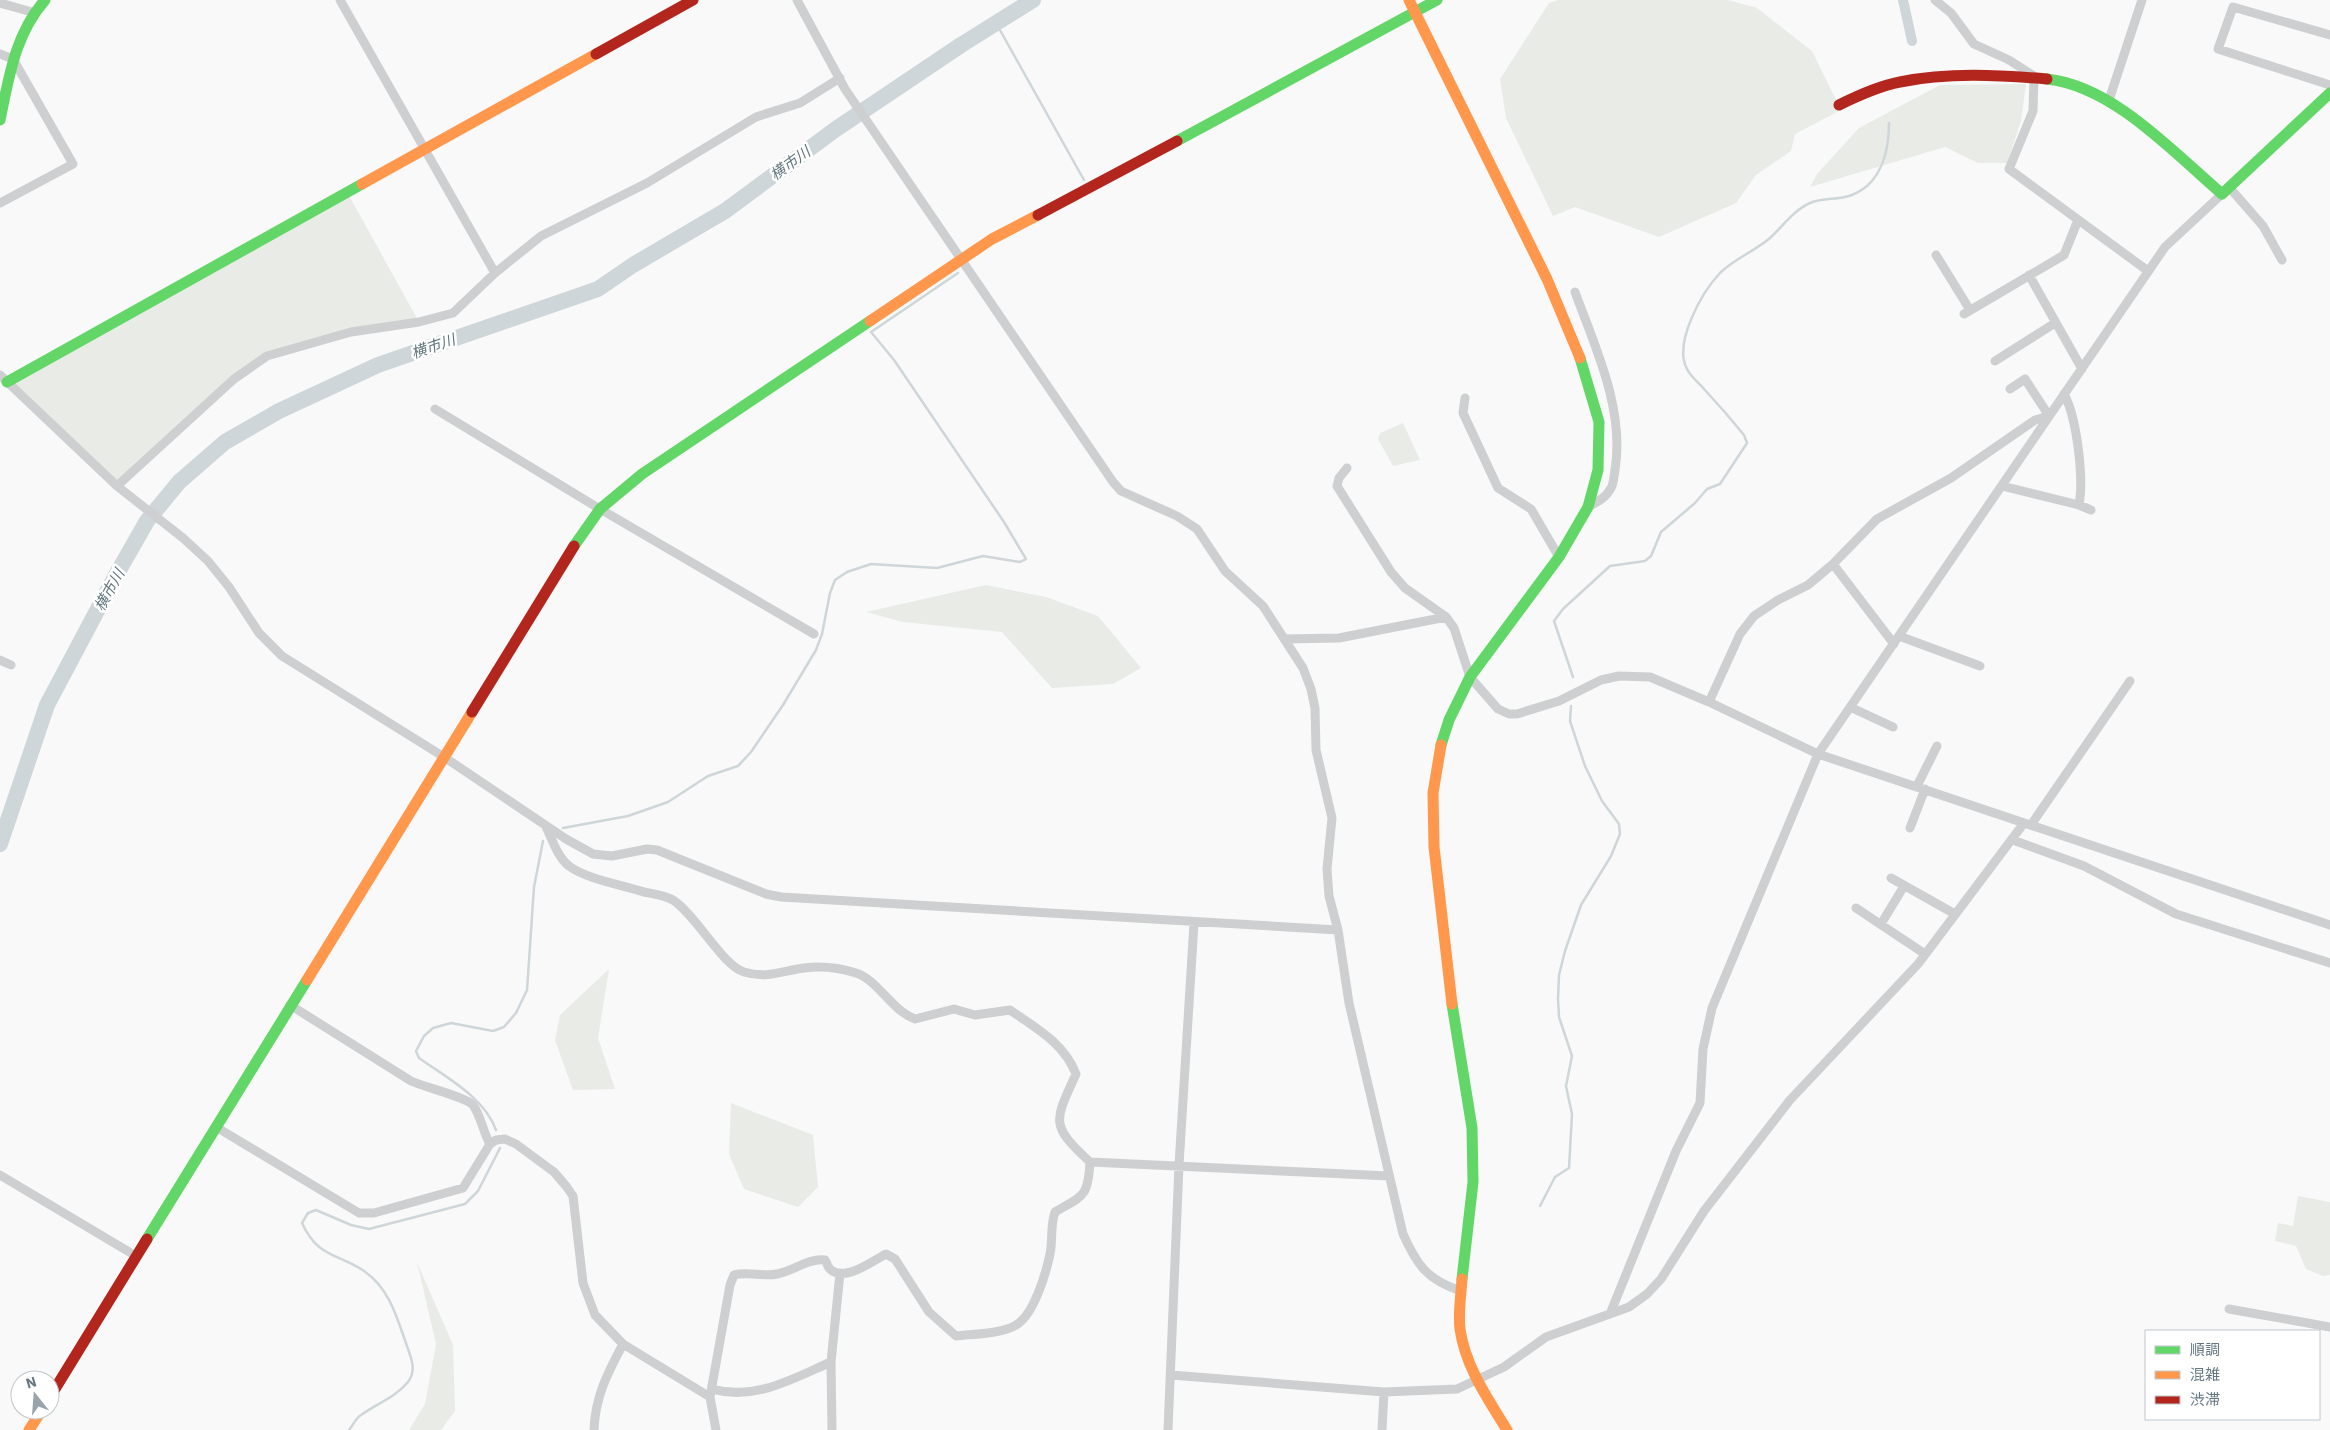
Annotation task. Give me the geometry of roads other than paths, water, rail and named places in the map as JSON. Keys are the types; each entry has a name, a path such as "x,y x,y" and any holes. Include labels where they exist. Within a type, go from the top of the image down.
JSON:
{"street":[{"path":"340,0 495,273"},
{"path":"693,0 425,150 3,379 121,489 183,538 208,561 229,587 259,633 282,656 444,757 545,825 592,854 612,856 647,849 657,850 766,894 781,897 1194,923 1338,930"},
{"path":"797,0 845,89 878,140 1113,482 1121,491 1177,516 1197,529 1225,571 1263,606 1303,668 1311,688 1315,708 1316,750 1332,818 1327,880 1338,930 1349,1003 1370,1085 1403,1234 1412,1253 1430,1276 1442,1285 1460,1292"},
{"path":"1409,0 1547,279 1583,366 1599,422 1598,470 1588,507 1559,557 1470,677 1449,720 1438,754 1433,794 1432,815 1441,930 1472,1128 1473,1182 1460,1292 1460,1329 1469,1361 1477,1380 1507,1430"},
{"path":"60,1381 580,536 600,509 642,474 992,239 1437,0"},
{"path":"1935,0 1951,12 1974,44 2008,60 2034,76"},
{"path":"2109,100 2142,0"},
{"path":"0,2 37,5 23,31 14,59 0,120"},
{"path":"2330,35 2233,7 2218,49 2330,85"},
{"path":"0,54 14,59 74,164 0,203"},
{"path":"1839,105 1866,92 1900,82 1969,76 2034,76 2076,85 2109,100 2225,190 2263,226 2282,260"},
{"path":"2034,76 2033,111 2009,169 2148,271"},
{"path":"121,489 234,379 259,360 283,350 351,332 419,322 453,313 495,273 541,236 647,183 756,117 800,103 840,78"},
{"path":"1610,1314 1676,1151 1700,1103 1703,1050 1712,1008 1818,754 2164,247 2330,93"},
{"path":"1936,254 1967,312 2064,255 2078,220"},
{"path":"2029,276 2082,369"},
{"path":"1575,292 1601,364 1614,412 1616,461 1612,487 1602,500 1588,507"},
{"path":"1995,360 2055,323"},
{"path":"2010,389 2025,379 2049,416"},
{"path":"2064,394 2071,406 2082,486 2079,505"},
{"path":"1464,398 1463,413 1498,488 1531,509 1559,557"},
{"path":"435,409 600,509 814,634"},
{"path":"1710,702 1740,634 1754,616 1778,600 1808,585 1833,564 1877,519 1951,478 2035,420 2049,416"},
{"path":"1347,468 1339,478 1337,486 1377,552 1405,588 1446,617 1454,628 1470,677 1498,709 1509,714 1518,714 1559,702 1601,680 1619,676 1650,678 1710,702 1818,754 2330,925"},
{"path":"2002,486 2079,505 2090,510"},
{"path":"1833,564 1896,640 1980,666"},
{"path":"1285,638 1339,638 1446,617"},
{"path":"0,660 12,666"},
{"path":"1170,1375 1384,1392 1457,1389 1504,1367 1546,1338 1629,1307 1661,1279 1704,1211 1790,1100 1918,964 2013,840 2028,824 2130,681"},
{"path":"1850,707 1893,727"},
{"path":"1910,828 1921,788 1937,746"},
{"path":"545,825 561,857 568,866 583,873 675,901 688,913 727,960 741,972 762,976 805,968 831,968 856,973 865,977 900,1011 915,1019 954,1009 975,1015 1010,1010 1052,1039 1070,1058 1076,1074 1059,1111 1058,1122 1066,1139 1090,1162 1389,1176"},
{"path":"2013,840 2084,866 2176,914 2330,963"},
{"path":"1891,878 1955,914"},
{"path":"1881,924 1904,886"},
{"path":"1856,908 1925,954"},
{"path":"1168,1430 1179,1165 1194,923"},
{"path":"290,1005 411,1081 430,1089 466,1099 472,1104 479,1116 490,1144"},
{"path":"216,1127 359,1213 374,1213 463,1188 490,1144 496,1140 506,1139 516,1144 554,1172 572,1196 583,1283 591,1308 595,1315 623,1344 711,1393 767,1389 831,1362"},
{"path":"716,1430 711,1393 730,1285 734,1275 778,1274 811,1260 825,1260 829,1268 840,1273 852,1272 886,1254 895,1259 929,1312 956,1336 1014,1327 1029,1311 1044,1279 1050,1252 1052,1223 1055,1212 1083,1196 1089,1185 1090,1162"},
{"path":"0,1175 136,1256"},
{"path":"832,1430 831,1362 840,1273"},
{"path":"2229,1309 2330,1327"},
{"path":"594,1430 594,1409 603,1382 623,1344"},
{"path":"1382,1430 1384,1392"}],"waterway":[{"name":"横市川","path":"0,844 47,705 115,577 147,521 179,482 225,442 279,411 378,365 598,289 633,265 725,211 836,129 961,45 1033,0"},
{"path":"1903,0 1912,41"},
{"path":"996,23 1084,180"},
{"path":"1573,677 1554,621 1563,609 1610,566 1645,561 1651,556 1661,532 1695,503 1707,489 1720,484 1747,443 1744,435 1687,369 1684,358 1687,332 1705,292 1720,273 1770,238 1804,206 1817,201 1851,195 1867,186 1878,173 1884,157 1889,123"},
{"path":"563,828 628,816 668,802 708,776 738,766 751,752 783,705 816,650 822,634 830,593 835,580 847,572 871,564 937,568 983,556 1020,562 1026,559 1004,522 894,360 871,332 958,273"},
{"path":"1540,1206 1555,1177 1569,1168 1572,1114 1566,1086 1572,1056 1559,1017 1559,975 1581,905 1611,856 1620,834 1619,824 1602,801 1585,766 1570,721 1571,706"},
{"path":"496,1130 490,1118 474,1098 419,1058 416,1051 424,1036 433,1028 451,1023 493,1031 504,1027 516,1013 527,990 534,887 543,841"},
{"path":"349,1430 359,1416 403,1387 411,1378 413,1368 392,1305 380,1286 364,1271 322,1249 308,1234 302,1223 308,1213 316,1210 351,1225 369,1229 465,1204 478,1191 500,1148"}]}
